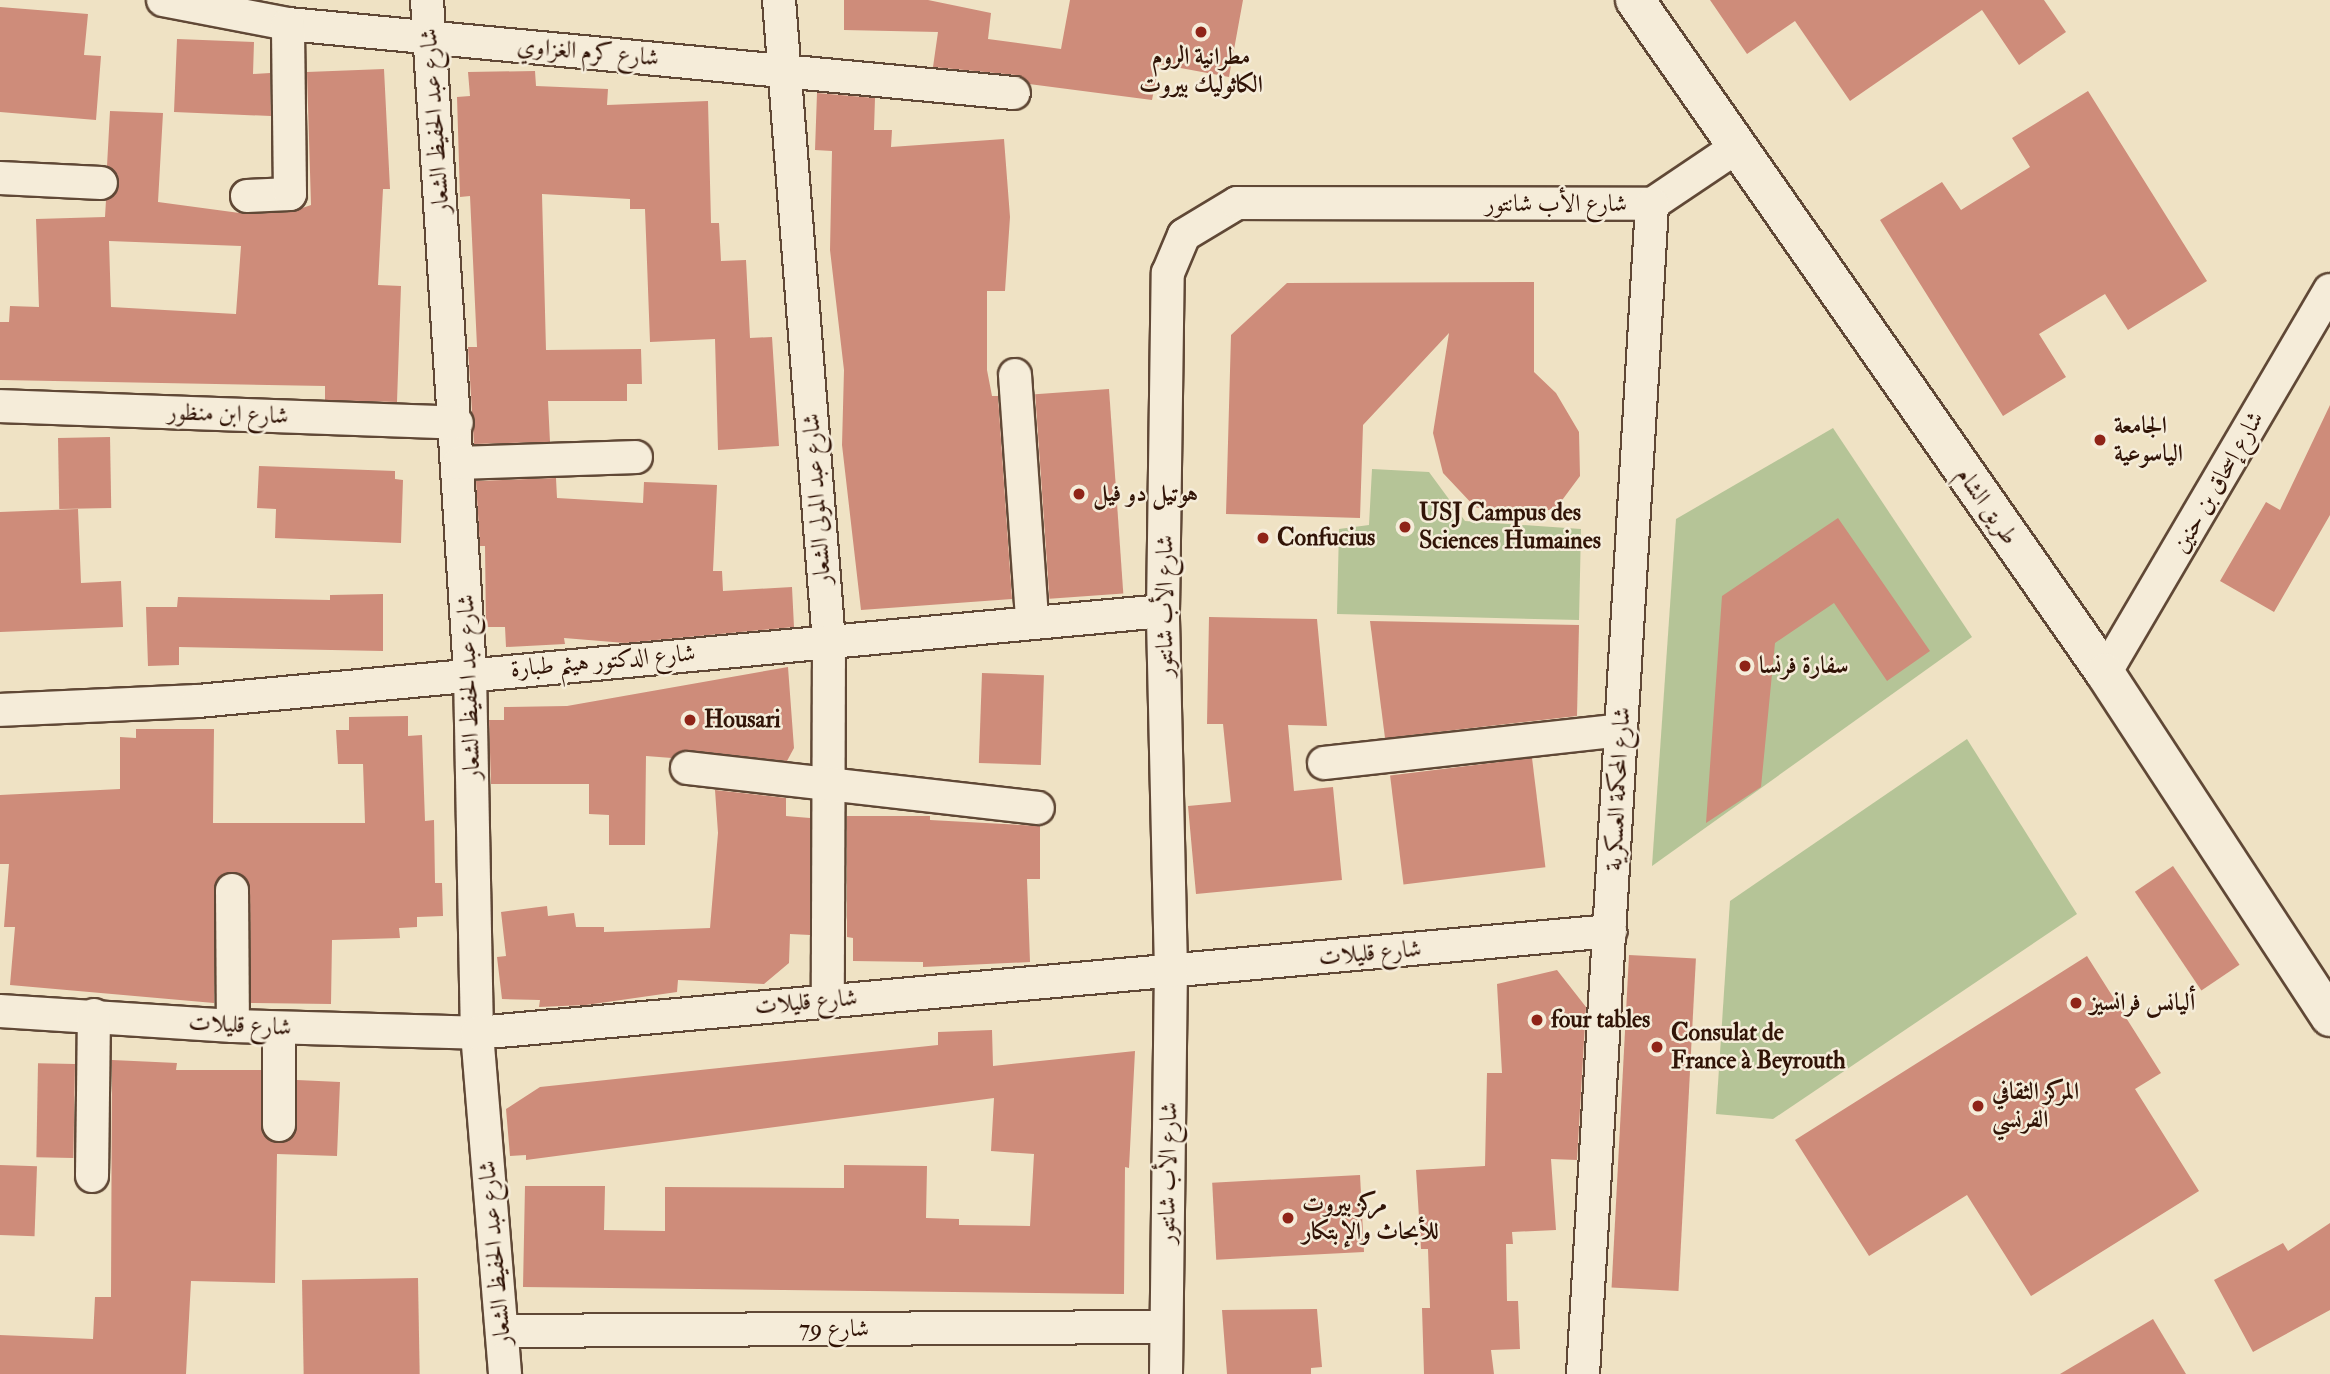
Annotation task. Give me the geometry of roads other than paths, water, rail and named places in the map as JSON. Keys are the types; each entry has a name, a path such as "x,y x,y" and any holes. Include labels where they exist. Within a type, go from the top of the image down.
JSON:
{"street":[{"name":"شارع كرم الغزاوي","path":"163,0 288,24 429,39 784,69 1014,93"},
{"name":"شارع عبد الحفيظ الشعار","path":"427,0 457,423 470,672 477,1033 505,1374"},
{"name":"شارع عبد المولى الشعار","path":"779,0 829,642 832,783 828,999"},
{"name":"طريق الشام","path":"1635,0 1734,149 2105,673 2330,1017"},
{"path":"247,196 290,194 288,24"},
{"path":"1653,204 1734,149"},
{"path":"0,177 101,183"},
{"name":"شارع الأب شانتور","path":"1166,1374 1171,971 1163,611 1168,273 1184,235 1237,203 1653,204"},
{"name":"شارع المحكمة العسكرية","path":"1583,1374 1653,204"},
{"name":"شارع إسحاق بن حنين","path":"2105,673 2330,290"},
{"path":"1015,375 1032,621"},
{"name":"شارع ابن منظور","path":"0,406 457,423"},
{"path":"459,463 636,457"},
{"name":"شارع الدكتور هيثم طبارة","path":"0,710 198,701 470,672 1163,611"},
{"path":"1324,763 1621,730"},
{"path":"687,768 1038,808"},
{"path":"232,890 233,1026"},
{"name":"شارع قليلات","path":"0,1011 233,1026 477,1033 828,999 1610,931"},
{"path":"92,1176 94,1015"},
{"path":"279,1028 279,1125"},
{"name":"شارع 79","path":"503,1331 1166,1327"}],"place":[{"name":"مطرانية الروم الكاثوليك بيروت","path":"1201,32"},
{"name":"الجامعة الياسوعية","path":"2100,440"},
{"name":"هوتيل دو فيل","path":"1079,494"},
{"name":"USJ Campus des Sciences Humaines","path":"1405,527"},
{"name":"Confucius","path":"1263,538"},
{"name":"سفارة فرنسا","path":"1745,666"},
{"name":"Housari","path":"690,720"},
{"name":"أليانس فرانسيز","path":"2076,1003"},
{"name":"four tables","path":"1537,1020"},
{"name":"Consulat de France à Beyrouth","path":"1657,1047"},
{"name":"المركز الثقافي الفرنسي","path":"1978,1106"},
{"name":"مركز بيروت للأبحاث والإبتكار","path":"1288,1218"}]}
